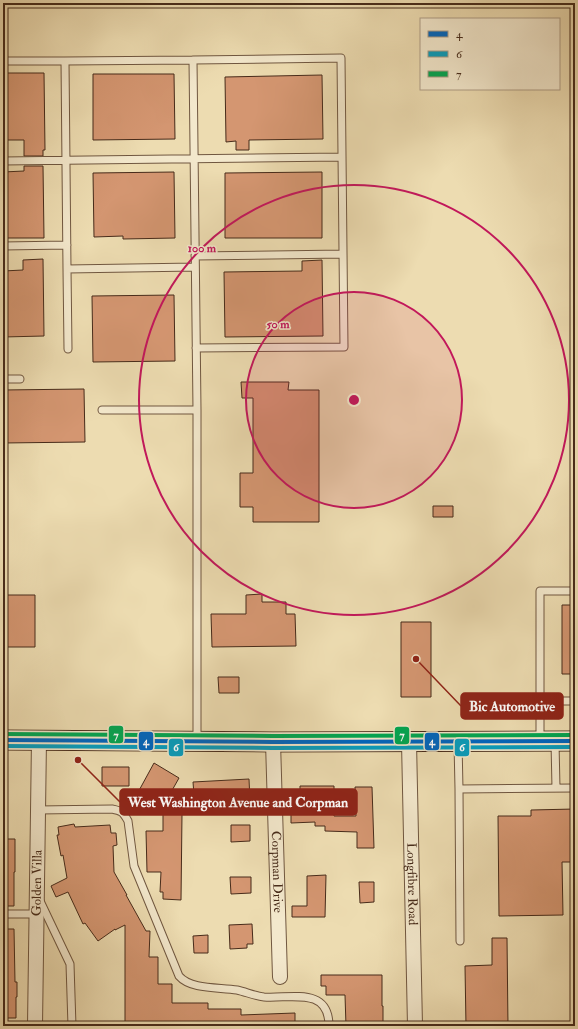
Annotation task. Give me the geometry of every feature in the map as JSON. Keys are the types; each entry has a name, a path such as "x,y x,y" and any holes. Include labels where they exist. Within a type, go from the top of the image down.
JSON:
{"main road":[{"path":"3,740 197,742 575,741"}],"street":[{"name":"Golden Villa","path":"35,1026 39,740"},
{"name":"Corpman Drive","path":"273,742 280,977"},
{"name":"Longfibre Road","path":"408,742 415,1026"}],"lane":[{"path":"3,61 341,58 344,347 196,348"},
{"path":"193,60 197,410 197,742"},
{"path":"65,61 68,349"},
{"path":"3,161 342,158"},
{"path":"3,246 67,245"},
{"path":"195,256 343,254"},
{"path":"67,269 195,267"},
{"path":"3,379 20,379"},
{"path":"102,410 197,410"},
{"path":"556,788 540,701 540,591 575,591"},
{"path":"540,701 575,701"},
{"path":"458,742 460,941"},
{"path":"458,789 575,788"},
{"path":"38,810 112,809 121,811 125,815 128,821 134,866 179,976 183,980 198,986 236,990 263,997 308,997 316,1000 323,1006 327,1012 329,1026"},
{"path":"37,896 70,964 72,1026"},
{"path":"3,914 36,914"}],"building":[{"path":"3,73 44,73 45,150 43,150 43,156 24,156 24,140 3,140"},
{"path":"93,74 174,74 175,139 93,140"},
{"path":"322,75 323,139 249,140 249,150 236,150 236,141 226,142 225,77"},
{"path":"24,166 43,166 44,238 3,238 3,172 24,171"},
{"path":"174,172 175,238 123,239 123,236 94,237 93,173"},
{"path":"322,172 322,238 225,238 225,173"},
{"path":"43,259 44,336 3,337 3,271 23,270 23,260"},
{"path":"322,260 323,336 225,337 224,272 302,271 302,261"},
{"path":"174,295 175,361 93,362 92,296"},
{"path":"241,382 289,382 288,390 319,390 319,522 253,522 253,507 240,507 240,473 253,473 253,398 242,398"},
{"path":"84,389 85,442 3,443 3,390"},
{"path":"433,506 453,506 453,517 433,517"},
{"path":"262,594 262,602 286,602 286,614 295,614 296,646 212,647 211,614 246,614 246,595"},
{"path":"3,595 35,595 35,647 3,647"},
{"path":"562,605 575,605 575,674 562,674"},
{"path":"401,622 431,622 431,697 401,697"},
{"path":"218,677 239,677 239,693 219,693"},
{"path":"154,763 179,778 161,810 136,796"},
{"path":"102,767 129,767 129,786 102,786"},
{"path":"249,779 250,801 211,802 211,808 195,808 193,782"},
{"path":"300,786 334,786 334,816 356,816 355,787 372,787 374,848 357,848 357,832 325,831 325,826 315,826 315,822 291,823 291,812 300,812"},
{"path":"575,809 575,862 562,862 563,915 499,916 498,816 531,816 531,810"},
{"path":"163,814 182,814 181,900 163,899 163,892 160,892 161,872 147,872 146,831 163,831"},
{"path":"74,824 75,827 110,825 111,833 116,833 117,845 113,846 114,872 146,931 150,931 149,957 158,957 158,984 172,984 172,1003 208,1003 208,1009 241,1009 241,1015 295,1013 295,1026 125,1026 125,925 115,929 98,941 85,923 83,924 68,892 56,897 51,886 67,878 63,855 61,856 57,835 59,835 58,827"},
{"path":"231,825 250,825 250,841 231,842"},
{"path":"3,839 15,839 14,906 3,906"},
{"path":"326,875 325,917 292,917 292,906 307,906 307,876"},
{"path":"230,877 251,877 251,893 231,894"},
{"path":"359,882 374,882 374,902 360,903"},
{"path":"252,924 253,944 247,944 247,948 230,949 229,925"},
{"path":"3,929 14,929 15,982 17,982 16,1018 3,1018"},
{"path":"208,935 208,953 194,953 193,936"},
{"path":"492,938 507,938 508,1026 466,1026 465,966 492,965"},
{"path":"321,975 382,975 383,1024 346,1026 345,995 326,995 326,986 321,986"}],"transit line":[{"name":"7","path":"3,734 273,736 575,735"},
{"name":"4","path":"3,740 273,742 575,741"},
{"name":"6","path":"3,746 273,748 575,747"}],"place":[{"name":"Bic Automotive","path":"416,659"},
{"name":"West Washington Avenue and Corpman","path":"78,760"}]}
